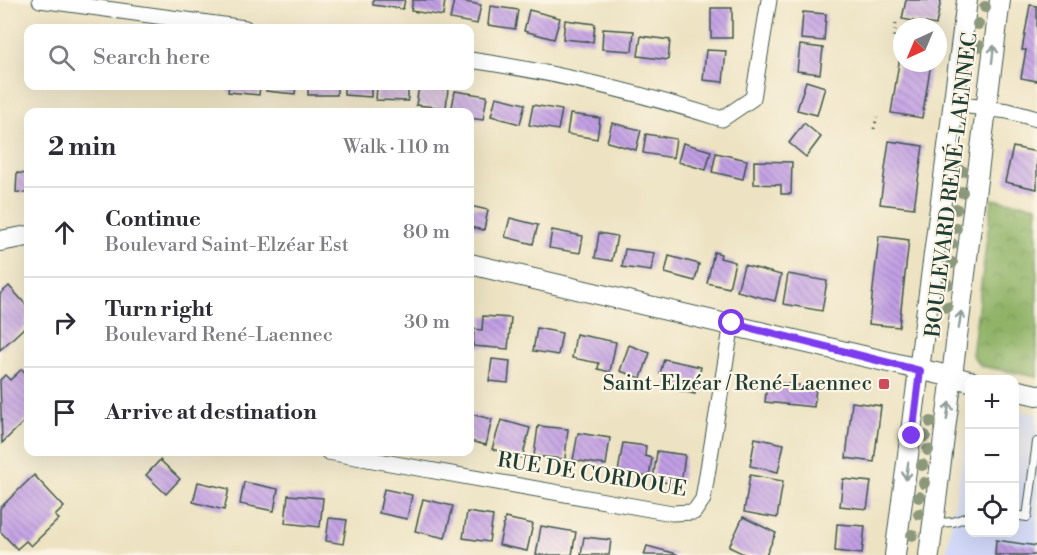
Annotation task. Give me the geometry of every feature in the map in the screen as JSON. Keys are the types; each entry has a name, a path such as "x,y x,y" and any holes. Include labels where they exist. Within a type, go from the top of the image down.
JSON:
{"street":[{"path":"40,0 125,6 223,24"},
{"path":"474,61 515,67 660,99 722,119 753,98 769,0"},
{"name":"BOULEVARD RENÉ-LAENNEC","path":"895,555 967,0"},
{"name":"BOULEVARD RENÉ-LAENNEC","path":"929,555 961,379 987,108 1000,0"},
{"path":"954,104 987,108 1037,119"},
{"path":"0,241 24,237"},
{"path":"474,265 732,323 920,371 961,379"},
{"name":"RUE DE CORDOUE","path":"351,456 672,513 694,513 703,499 732,323"},
{"path":"1019,391 1037,395"}],"lane":[{"path":"1019,516 1027,517 1037,442"},
{"path":"934,523 953,522 965,518"}],"path":[{"path":"874,129 877,117"}],"shaded area":[{"path":"1019,412 1037,414 1037,555 946,555 965,443 965,537 1019,537"}],"green space":[{"path":"992,199 1037,206 1037,377 981,366 972,355"}],"building":[{"path":"373,0 405,0 403,9 373,5"},
{"path":"413,0 445,0 443,16 411,11"},
{"path":"454,0 481,5 477,24 450,19"},
{"path":"906,0 941,0 937,18 902,18"},
{"path":"1030,5 1037,6 1037,81 1021,78 1026,50 1022,50"},
{"path":"490,6 518,10 515,29 488,25"},
{"path":"711,8 732,8 732,38 711,38"},
{"path":"529,10 560,18 554,39 524,31"},
{"path":"803,12 826,14 824,41 801,39"},
{"path":"565,20 595,24 593,42 563,39"},
{"path":"603,29 634,31 632,51 602,49"},
{"path":"641,36 670,40 668,60 638,56"},
{"path":"800,45 823,48 820,74 797,71"},
{"path":"706,50 726,51 723,82 703,80"},
{"path":"898,72 930,72 922,118 891,113"},
{"path":"806,81 825,87 817,115 797,110"},
{"path":"228,90 260,90 259,95 228,92"},
{"path":"266,90 296,90 295,94"},
{"path":"308,90 337,90 337,95 308,95"},
{"path":"344,90 371,90 371,97 344,95"},
{"path":"377,90 408,90 408,101 376,100"},
{"path":"418,90 448,90 446,108 416,105"},
{"path":"455,91 487,96 483,120 474,119 474,108 452,108"},
{"path":"496,97 525,104 520,124 491,116"},
{"path":"533,105 562,110 558,130 529,125"},
{"path":"570,114 600,118 597,139 567,134"},
{"path":"612,123 641,130 636,150 607,142"},
{"path":"804,123 821,137 806,157 789,143"},
{"path":"646,134 676,139 673,158 643,153"},
{"path":"889,141 923,146 914,208 880,204"},
{"path":"683,143 711,151 706,170 678,162"},
{"path":"1013,147 1037,152 1037,189 1005,182"},
{"path":"716,153 747,160 743,179 712,172"},
{"path":"754,161 792,162 791,194 781,194 781,185 754,184"},
{"path":"17,173 24,174 24,193 16,192"},
{"path":"474,207 488,210 484,230 474,228"},
{"path":"510,218 538,225 533,244 505,237"},
{"path":"552,230 583,236 580,253 549,248"},
{"path":"599,233 617,236 612,261 595,258"},
{"path":"879,236 909,240 899,327 869,324"},
{"path":"625,249 654,253 651,271 622,267"},
{"path":"714,252 721,254 720,258 735,262 729,288 707,283"},
{"path":"669,256 699,264 695,281 665,273"},
{"path":"744,265 781,275 775,301 737,291"},
{"path":"788,274 827,281 822,311 783,304"},
{"path":"9,286 24,303 24,328 0,350 0,294"},
{"path":"483,316 511,318 508,349 474,346 474,329 482,330"},
{"path":"537,328 562,333 558,355 533,351"},
{"path":"576,334 616,342 610,372 598,369 599,363 572,358"},
{"path":"629,345 650,353 641,378 620,371"},
{"path":"492,359 510,361 508,383 489,381"},
{"path":"664,359 701,367 695,394 666,388 669,375 660,374"},
{"path":"22,369 24,371 24,422 2,443 0,380 5,375 10,380"},
{"path":"767,382 816,387 814,407 765,402"},
{"path":"852,402 881,406 874,462 846,458"},
{"path":"474,415 492,419 486,445 474,442"},
{"path":"501,420 530,428 522,458 492,449"},
{"path":"538,426 568,429 565,459 534,456"},
{"path":"578,433 610,438 606,465 573,460"},
{"path":"755,438 784,444 778,472 750,466"},
{"path":"623,443 646,446 645,456 652,458 649,477 618,472"},
{"path":"657,451 685,455 681,484 653,481"},
{"path":"160,460 180,479 166,494 146,475"},
{"path":"34,475 64,507 55,516 59,519 31,546 26,541 17,549 0,531 0,508"},
{"path":"750,475 783,481 777,518 744,512"},
{"path":"843,479 871,482 867,509 840,506"},
{"path":"198,482 229,489 224,510 193,502"},
{"path":"244,482 278,489 274,511 240,504"},
{"path":"384,489 412,495 407,519 379,513"},
{"path":"288,495 323,498 320,527 285,523"},
{"path":"423,499 453,506 445,538 415,531"},
{"path":"467,512 493,516 489,542 463,538"},
{"path":"743,517 776,533 766,555 746,555 729,547"},
{"path":"329,518 347,520 343,544 326,541"},
{"path":"505,518 533,524 527,551 499,545"},
{"path":"837,524 865,526 862,554 835,551"},
{"path":"541,526 576,532 572,555 536,555"},
{"path":"584,537 611,540 609,555 581,555"},
{"path":"996,540 1037,546 1037,555 995,555"},
{"path":"647,546 677,554 677,555 644,555"}],"place":[{"name":"Saint-Elzéar / René-Laennec","path":"884,384"}],"route":[{"path":"732,323 920,371 912,436"}]}
